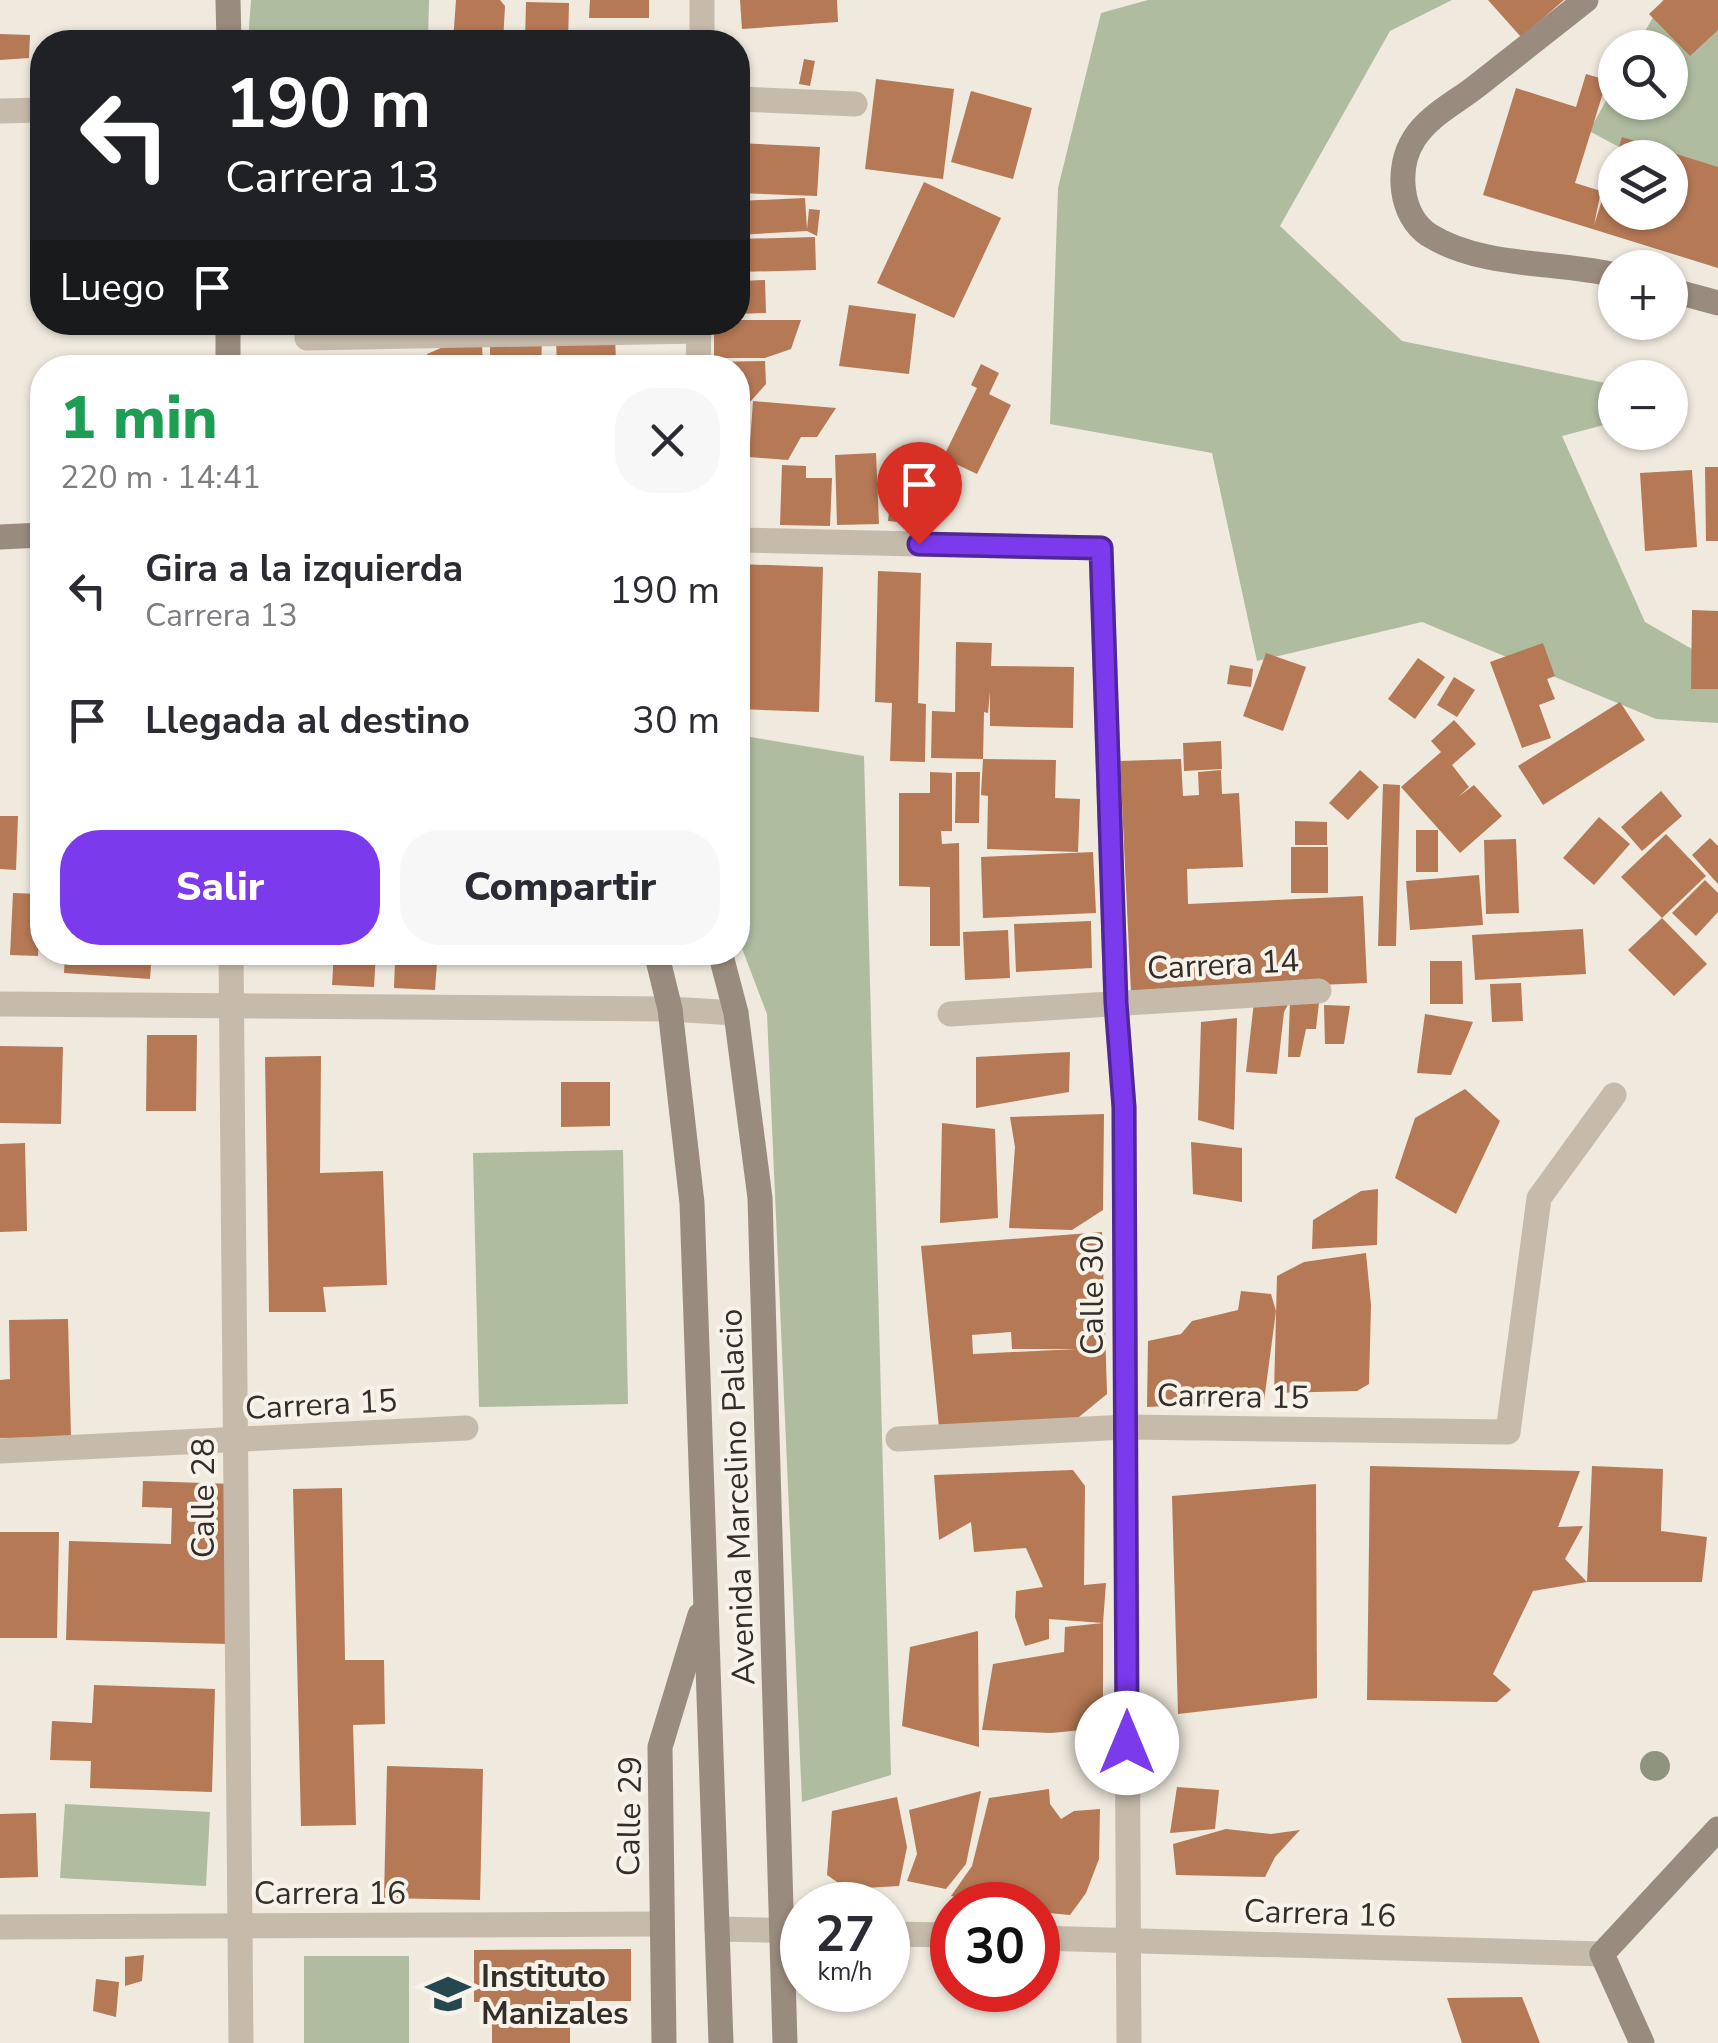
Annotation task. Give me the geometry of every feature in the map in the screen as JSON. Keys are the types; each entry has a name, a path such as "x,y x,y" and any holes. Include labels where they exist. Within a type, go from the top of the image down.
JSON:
{"main road":[{"path":"228,0 229,30"},
{"path":"1586,0 1446,106 1415,136 1404,159 1404,188 1410,214 1428,234 1482,255 1598,272"},
{"path":"1688,295 1718,303"},
{"name":"Avenida Marcelino Palacio","path":"659,965 670,1009 692,1203 721,2043"},
{"name":"Avenida Marcelino Palacio","path":"723,965 736,1013 760,1198 790,1882"},
{"name":"Calle 29","path":"664,2043 660,1747 706,1596"},
{"path":"1642,2043 1602,1954 1718,1829"},
{"name":"Avenida Marcelino Palacio","path":"785,2043 787,2012"}],"street":[{"path":"702,0 702,30"},
{"path":"750,99 855,104"},
{"path":"0,110 30,110"},
{"path":"307,338 414,335"},
{"name":"Calle 30","path":"750,540 1101,548 1116,1003 1124,1107 1128,2043"},
{"name":"Calle 28","path":"232,965 242,2043"},
{"name":"Carrera 14","path":"950,1014 1320,992"},
{"path":"0,1004 670,1009 736,1013"},
{"name":"Carrera 15","path":"898,1440 1126,1427 1508,1432 1538,1198 1614,1095"},
{"name":"Carrera 15","path":"0,1451 466,1428"},
{"name":"Carrera 16","path":"0,1927 661,1924"},
{"path":"718,1929 780,1931"},
{"name":"Carrera 16","path":"1060,1938 1602,1954"}],"green space":[{"path":"251,0 429,0 428,30 249,30"},
{"path":"1148,0 1452,0 1390,31 1280,226 1402,341 1598,381 1598,426 1562,436 1645,622 1718,664 1718,723 1656,719 1422,622 1257,661 1212,453 1050,424 1058,188 1101,13"},
{"path":"1663,0 1718,0 1718,201 1688,174 1688,140 1606,140 1589,131 1598,115 1598,120 1688,120 1688,30 1646,30"},
{"path":"750,737 864,756 891,1775 802,1802 767,1014 748,965"},
{"path":"623,1150 628,1404 479,1407 473,1153"},
{"path":"65,1804 210,1812 206,1886 60,1878"},
{"path":"304,1956 409,1956 409,2043 304,2043"}],"building":[{"path":"456,0 500,0 505,6 504,30 454,30"},
{"path":"590,0 649,0 649,18 589,18"},
{"path":"740,0 837,0 838,22 742,29"},
{"path":"1488,0 1564,0 1521,37"},
{"path":"1664,0 1718,0 1718,30 1690,56 1688,30 1665,30 1649,14"},
{"path":"526,2 569,3 568,30 525,30"},
{"path":"0,34 30,35 29,58 0,60"},
{"path":"804,59 815,61 810,86 799,84"},
{"path":"1586,74 1598,77 1598,109 1575,183 1598,190 1594,225 1598,213 1598,230 1688,230 1688,158 1718,167 1718,268 1688,259 1688,250 1660,250 1483,195 1516,88 1576,107"},
{"path":"876,79 954,89 943,179 865,169"},
{"path":"971,91 1032,108 1013,179 951,162"},
{"path":"750,144 820,147 817,196 750,193"},
{"path":"924,182 1001,218 954,318 877,283"},
{"path":"805,198 807,229 809,209 820,210 817,236 807,231 750,234 750,200"},
{"path":"815,237 816,270 750,272 750,239"},
{"path":"765,280 766,313 750,314 750,281"},
{"path":"849,305 916,314 909,374 839,366"},
{"path":"750,320 801,320 791,349 765,358 714,355 714,335 750,335"},
{"path":"615,337 616,355 557,355 556,339"},
{"path":"542,341 541,355 490,355 490,342"},
{"path":"482,343 482,355 427,355 450,344"},
{"path":"750,361 765,361 766,384 751,401 750,401"},
{"path":"981,364 999,373 989,394 1011,405 977,474 943,458 977,388 971,385"},
{"path":"753,401 836,408 817,437 801,437 788,460 750,457"},
{"path":"876,453 879,524 837,525 835,455"},
{"path":"782,465 806,466 806,478 832,478 830,526 780,525"},
{"path":"894,466 933,470 927,525 888,521"},
{"path":"1705,467 1718,467 1718,541 1706,541"},
{"path":"1692,470 1697,547 1645,551 1640,473"},
{"path":"750,564 823,567 819,712 750,709"},
{"path":"878,571 921,573 918,703 926,704 925,762 890,761 892,703 875,702"},
{"path":"1692,610 1718,611 1718,689 1691,689"},
{"path":"956,642 992,643 991,666 1074,667 1073,728 990,726 990,692 988,713 984,712 983,759 931,758 932,711 955,712"},
{"path":"1543,643 1555,676 1547,679 1555,699 1539,705 1551,738 1522,748 1490,662"},
{"path":"1266,653 1306,667 1283,731 1243,716"},
{"path":"1418,658 1445,677 1415,719 1388,699"},
{"path":"1230,665 1253,669 1251,687 1227,684"},
{"path":"1454,677 1475,690 1457,717 1437,705"},
{"path":"1620,702 1645,740 1543,805 1518,766"},
{"path":"1454,720 1476,744 1452,765 1469,787 1458,797 1474,785 1502,816 1460,853 1401,787 1441,752 1431,741"},
{"path":"1221,741 1222,769 1184,771 1183,743"},
{"path":"983,759 1056,760 1055,798 1080,799 1078,852 987,849 988,796 981,795"},
{"path":"1181,759 1183,796 1199,795 1198,772 1221,770 1222,794 1239,793 1243,867 1187,869 1188,904 1363,896 1367,983 1131,993 1120,761"},
{"path":"1360,770 1379,787 1348,820 1329,803"},
{"path":"930,772 952,773 952,831 941,831 942,844 959,843 960,946 930,946 930,887 899,886 899,793 930,793"},
{"path":"956,772 980,772 979,823 955,823"},
{"path":"1383,784 1400,785 1396,946 1378,946"},
{"path":"1661,791 1682,816 1642,851 1621,827"},
{"path":"0,816 18,816 16,870 0,869"},
{"path":"1599,817 1630,844 1594,885 1563,858"},
{"path":"1295,821 1327,822 1327,845 1295,845"},
{"path":"1416,830 1438,830 1438,872 1416,872"},
{"path":"1666,834 1706,876 1662,918 1621,877"},
{"path":"1710,838 1718,846 1718,884 1692,855"},
{"path":"1516,839 1519,913 1486,914 1484,840"},
{"path":"1291,847 1328,847 1328,893 1291,893"},
{"path":"1093,852 1096,913 983,918 981,857"},
{"path":"1479,875 1483,925 1410,930 1406,881"},
{"path":"1705,880 1718,893 1718,912 1696,936 1672,913"},
{"path":"13,893 30,894 30,956 10,955"},
{"path":"1662,918 1707,964 1674,996 1628,950"},
{"path":"1091,921 1092,968 1016,972 1014,924"},
{"path":"1583,929 1586,974 1475,980 1472,935"},
{"path":"1008,930 1010,978 965,980 963,932"},
{"path":"1430,961 1462,961 1463,1004 1430,1004"},
{"path":"64,965 151,965 150,979 64,973"},
{"path":"333,965 375,965 374,987 332,985"},
{"path":"395,965 437,965 435,990 394,988"},
{"path":"1521,983 1523,1021 1492,1022 1490,984"},
{"path":"1290,1001 1319,1003 1316,1029 1306,1029 1300,1057 1288,1057"},
{"path":"1290,1001 1284,1012 1277,1074 1246,1072 1254,1002"},
{"path":"1324,1005 1350,1006 1344,1044 1325,1044"},
{"path":"1425,1014 1473,1022 1451,1075 1417,1073"},
{"path":"1237,1018 1234,1130 1198,1120 1201,1022"},
{"path":"147,1035 197,1035 196,1111 146,1111"},
{"path":"0,1046 63,1047 61,1124 0,1123"},
{"path":"1070,1052 1069,1092 976,1108 976,1057"},
{"path":"321,1056 320,1173 383,1171 387,1285 323,1287 326,1312 269,1312 265,1057"},
{"path":"561,1082 610,1082 610,1126 561,1127"},
{"path":"1465,1089 1500,1121 1456,1214 1395,1178 1415,1118"},
{"path":"1104,1114 1103,1210 1072,1230 1009,1228 1015,1147 1010,1117"},
{"path":"942,1123 995,1129 998,1218 940,1223"},
{"path":"1191,1142 1242,1148 1242,1202 1193,1194"},
{"path":"25,1143 27,1231 0,1232 0,1144"},
{"path":"1378,1189 1377,1245 1312,1249 1313,1220 1361,1191"},
{"path":"1102,1232 1107,1394 1074,1421 939,1428 921,1246","holes":["1011,1332 1012,1349 1077,1349 973,1354 972,1335"]},
{"path":"1366,1253 1371,1305 1369,1384 1357,1391 1274,1393 1277,1276 1304,1262"},
{"path":"1241,1291 1271,1294 1276,1311 1264,1401 1147,1407 1148,1341 1181,1334 1192,1321 1238,1310"},
{"path":"68,1319 71,1437 0,1438 0,1380 10,1379 9,1320"},
{"path":"1370,1466 1580,1471 1558,1527 1583,1526 1565,1559 1587,1582 1533,1591 1493,1674 1511,1690 1497,1702 1367,1700"},
{"path":"1592,1466 1663,1469 1661,1531 1707,1537 1702,1582 1587,1582"},
{"path":"1073,1470 1085,1486 1084,1585 1106,1583 1103,1623 1049,1619 1049,1639 1025,1646 1015,1617 1016,1591 1043,1587 1026,1548 974,1552 971,1522 939,1540 934,1475"},
{"path":"143,1481 234,1484 230,1644 66,1640 69,1541 171,1544 172,1508 142,1507"},
{"path":"1316,1484 1317,1698 1178,1714 1172,1496"},
{"path":"342,1488 345,1660 384,1660 385,1724 353,1725 356,1825 301,1826 293,1489"},
{"path":"0,1532 59,1532 57,1638 0,1638"},
{"path":"1103,1623 1103,1728 1051,1733 982,1730 993,1664 1064,1652 1065,1627"},
{"path":"978,1631 979,1747 902,1726 910,1647"},
{"path":"94,1685 215,1689 212,1792 90,1788 91,1761 50,1760 52,1721 92,1723"},
{"path":"387,1766 483,1769 480,1900 384,1898"},
{"path":"1177,1787 1219,1790 1215,1829 1170,1833"},
{"path":"1049,1789 1050,1804 1061,1819 1074,1811 1100,1809 1099,1859 1086,1893 1070,1915 1060,1914 1060,1882 961,1882 972,1866 989,1798"},
{"path":"981,1791 966,1864 952,1882 930,1882 930,1886 907,1881 917,1854 909,1810"},
{"path":"897,1797 907,1847 900,1882 837,1882 827,1875 832,1811"},
{"path":"36,1813 38,1877 0,1878 0,1814"},
{"path":"1226,1829 1271,1834 1300,1830 1275,1857 1265,1877 1176,1875 1173,1844"},
{"path":"631,1949 631,2001 570,2001 570,2043 492,2043 492,2002 474,2002 474,1950"},
{"path":"144,1955 142,1981 125,1986 125,1957"},
{"path":"96,1979 119,1982 116,2017 93,2011"},
{"path":"1522,1997 1540,2043 1462,2043 1447,1998"}],"place":[{"name":"Instituto Manizales","path":"448,1994"}],"route":[{"path":"919,544 1101,548 1116,1003 1124,1107 1127,1743"}]}
